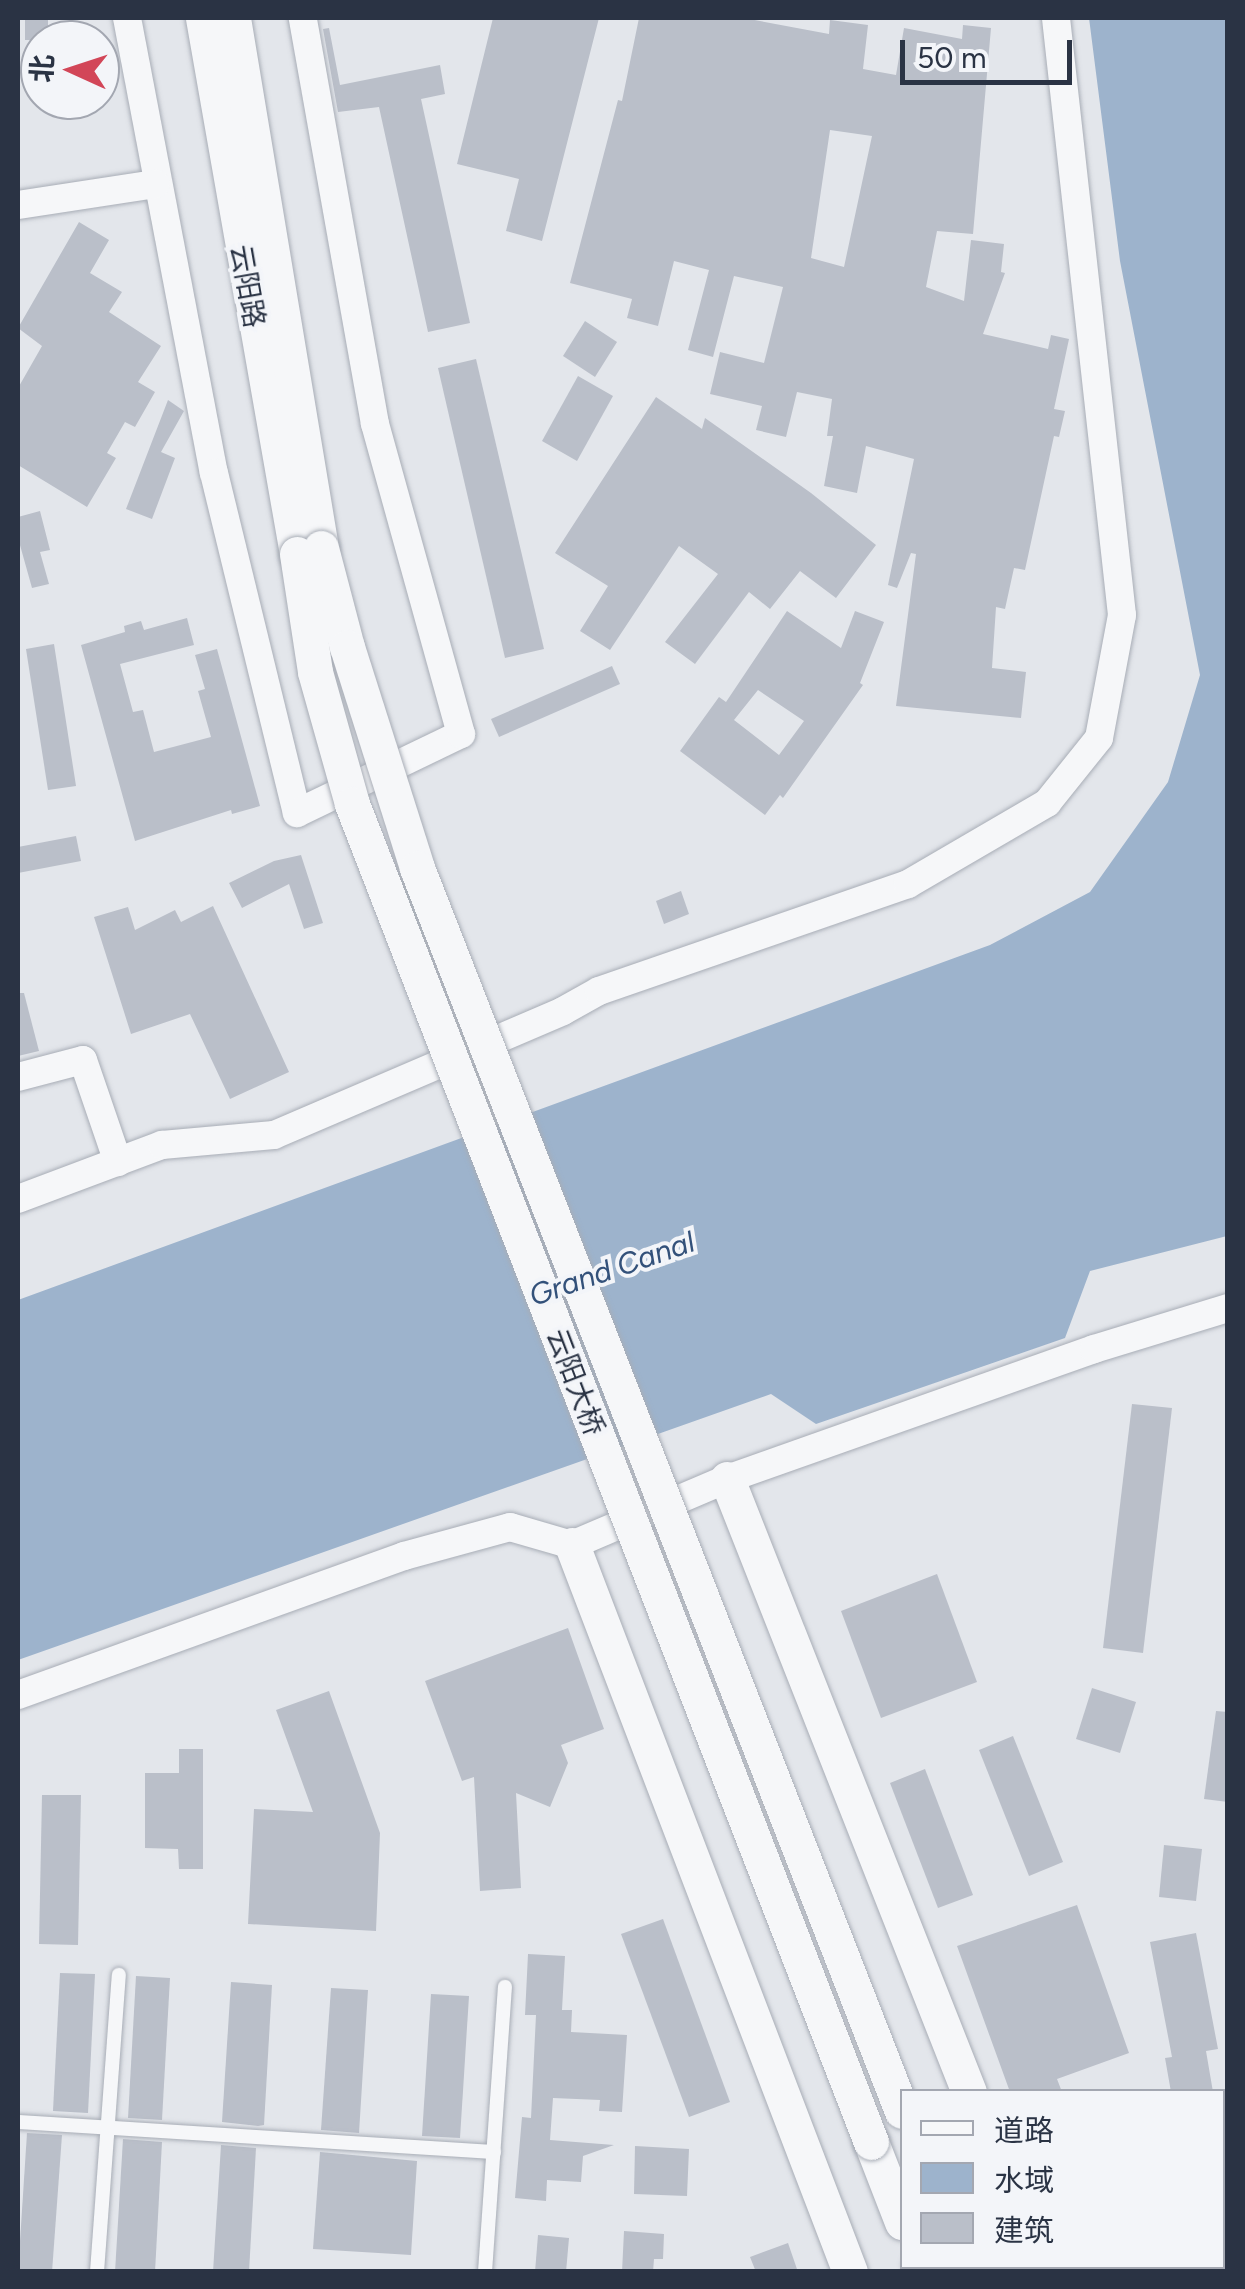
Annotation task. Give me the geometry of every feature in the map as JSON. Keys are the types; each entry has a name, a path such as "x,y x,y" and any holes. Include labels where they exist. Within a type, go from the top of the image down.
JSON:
{"street":[{"path":"126,18 155,184 214,473 297,813 460,734 375,424 303,18"},
{"name":"云阳路","path":"203,18 309,551"},
{"name":"云阳路","path":"232,18 309,551"},
{"path":"18,1199 162,1145 274,1135 563,1012 599,991 908,884 1047,804 1099,738 1122,616 1056,18"},
{"path":"18,205 155,184"},
{"name":"云阳大桥","path":"309,551 347,647 417,868 900,2106"},
{"name":"云阳大桥","path":"309,551 316,672 352,804 900,2217"},
{"path":"18,1077 83,1060 118,1162"},
{"path":"18,1695 404,1556 510,1527 572,1545 727,1480 1094,1348 1228,1308"},
{"path":"727,1480 968,2089"},
{"path":"572,1545 850,2272"}],"lane":[{"path":"97,2272 119,1976"},
{"path":"485,2272 505,1987"},
{"path":"18,2122 494,2152"}],"water":[{"name":"Grand Canal","path":"1089,18 1227,18 1227,1236 1090,1271 1065,1338 816,1424 771,1394 18,1660 18,1300 990,945 1090,892 1168,782 1200,675 1120,261"}],"building":[{"path":"493,18 599,18 542,241 506,231 519,179 457,164"},
{"path":"639,18 744,18 829,34 830,20 868,25 863,69 896,75 904,28 962,39 963,25 991,28 973,234 937,231 926,287 964,301 971,240 1004,244 1001,272 1005,273 983,334 1048,349 1051,335 1069,339 1054,409 1065,411 1059,437 1054,436 1025,570 1014,568 1005,609 996,607 992,668 1026,672 1021,718 896,706 916,554 911,553 897,588 888,585 914,459 866,446 857,493 824,486 833,436 827,436 832,399 797,392 786,437 756,430 762,406 710,394 720,352 764,363 783,287 734,276 713,357 688,350 709,270 674,261 658,326 627,318 632,299 570,283 618,100 622,101","holes":["830,130 872,136 844,267 811,258"]},
{"path":"329,28 340,85 440,65 445,94 421,99 470,323 428,332 379,107 338,112 323,29"},
{"path":"79,222 109,240 90,273 122,292 109,312 161,346 138,382 155,392 135,427 125,422 107,453 116,458 87,507 18,465 18,388 42,346 18,328"},
{"path":"585,321 617,342 595,377 563,356"},
{"path":"476,359 544,649 505,658 438,368"},
{"path":"578,376 613,396 577,461 542,441"},
{"path":"656,397 702,429 705,418 876,545 836,598 800,571 770,609 749,592 695,664 665,642 718,574 679,546 610,650 580,631 608,586 555,553"},
{"path":"168,400 184,411 161,452 175,458 152,519 126,509"},
{"path":"40,511 50,550 40,552 49,584 32,588 18,538 18,517"},
{"path":"787,611 841,648 855,611 884,622 860,683 863,685 783,798 780,795 765,815 680,751 719,697 726,702","holes":["758,690 804,721 779,755 734,720"]},
{"path":"187,618 194,645 120,664 133,712 143,710 154,752 211,737 198,691 205,689 195,655 217,649 260,806 232,814 231,810 135,841 81,645 125,632 124,626 141,621 144,630"},
{"path":"54,644 76,786 48,790 26,649"},
{"path":"612,666 620,684 499,737 491,719"},
{"path":"76,836 81,861 18,873 18,847"},
{"path":"301,855 323,923 304,929 289,884 242,908 229,883 274,861"},
{"path":"681,891 689,914 664,924 656,901"},
{"path":"213,906 289,1072 230,1099 190,1014 131,1034 94,917 128,907 135,930 175,910 181,922"},
{"path":"18,993 24,993 39,1051 18,1056"},
{"path":"1132,1404 1172,1408 1143,1653 1103,1648"},
{"path":"937,1574 977,1682 881,1718 841,1611"},
{"path":"568,1628 604,1729 561,1745 568,1763 550,1807 516,1793 521,1888 480,1891 474,1777 462,1781 425,1681"},
{"path":"1092,1688 1136,1702 1120,1753 1076,1739"},
{"path":"329,1691 380,1833 376,1931 248,1924 254,1809 313,1812 276,1710"},
{"path":"1216,1711 1228,1712 1228,1802 1204,1799"},
{"path":"1013,1736 1063,1862 1029,1876 979,1750"},
{"path":"179,1749 203,1749 203,1869 179,1869 178,1849 145,1848 145,1773 179,1773"},
{"path":"925,1769 973,1895 938,1908 890,1783"},
{"path":"42,1795 81,1795 78,1945 39,1944"},
{"path":"1164,1845 1202,1849 1196,1901 1159,1897"},
{"path":"1077,1905 1129,2053 1057,2079 1061,2089 1009,2089 957,1946"},
{"path":"663,1919 730,2102 689,2117 621,1934"},
{"path":"1196,1933 1218,2049 1206,2051 1212,2089 1170,2089 1165,2058 1172,2057 1150,1942"},
{"path":"528,1954 565,1956 562,2010 572,2010 571,2032 627,2035 622,2112 599,2111 600,2100 553,2098 550,2140 614,2145 583,2156 581,2182 547,2180 546,2201 515,2198 522,2117 531,2118 536,2015 525,2015"},
{"path":"60,1973 95,1974 88,2113 53,2111"},
{"path":"136,1976 170,1978 162,2120 128,2118"},
{"path":"231,1982 272,1985 264,2125 222,2122"},
{"path":"331,1988 368,1990 359,2133 321,2130"},
{"path":"431,1994 469,1996 460,2138 422,2136"},
{"path":"27,2133 62,2135 52,2272 18,2272"},
{"path":"123,2139 162,2142 155,2272 115,2272"},
{"path":"221,2145 256,2148 249,2272 213,2272"},
{"path":"635,2146 689,2149 687,2196 634,2194"},
{"path":"320,2152 417,2161 411,2255 313,2249"},
{"path":"624,2231 664,2234 663,2259 654,2259 653,2272 622,2272"},
{"path":"538,2235 569,2238 566,2272 535,2272"},
{"path":"788,2243 798,2272 756,2272 750,2257"}]}
